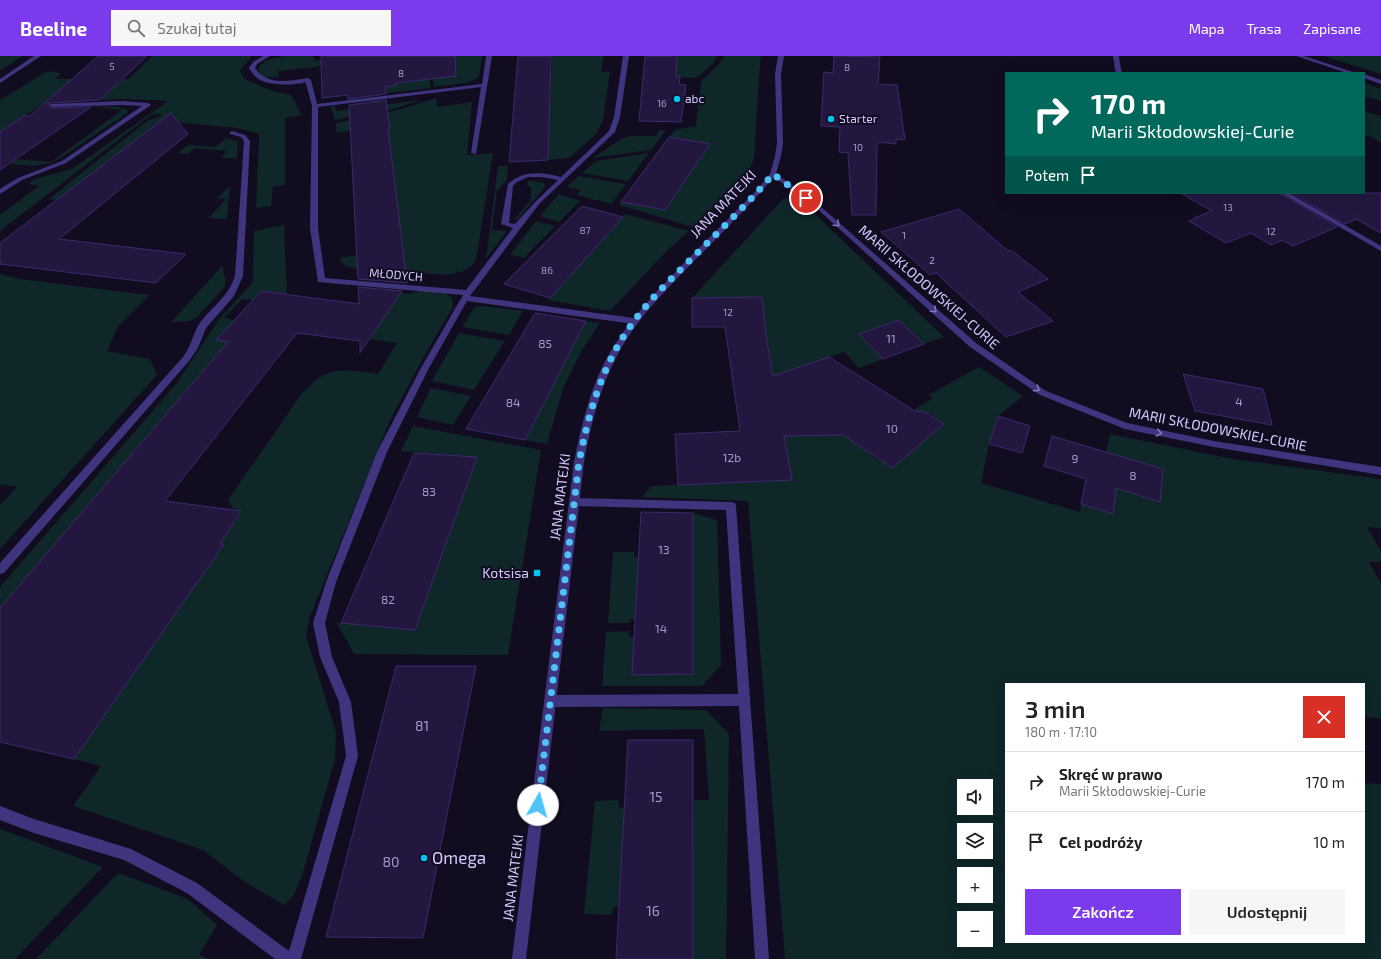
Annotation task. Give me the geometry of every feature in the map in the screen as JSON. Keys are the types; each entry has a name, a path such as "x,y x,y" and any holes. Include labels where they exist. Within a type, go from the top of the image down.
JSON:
{"street":[{"path":"0,81 38,56"},
{"name":"MŁODYCH","path":"267,56 258,61 252,68 258,77 279,83 308,80 315,106 314,228 321,280 466,296 634,321"},
{"path":"474,153 489,56"},
{"path":"294,959 352,756 345,702 326,657 319,623 330,582 382,452 425,368 466,296 517,227 538,202 612,132 617,117 626,56"},
{"name":"JANA MATEJKI","path":"518,959 579,462 586,427 594,399 614,352 634,321 653,299 743,207 773,174 780,143 778,74 781,56"},
{"path":"1116,56 1119,72"},
{"path":"1299,56 1350,72"},
{"path":"1365,76 1381,82"},
{"path":"315,106 484,85"},
{"path":"0,192 20,179 64,162 148,105 123,102 52,105"},
{"path":"0,570 186,359 194,348 202,327 236,285 239,276 243,238 247,141 243,136 232,133"},
{"name":"MARII SKŁODOWSKIEJ-CURIE","path":"773,174 817,206 973,345 1043,393 1125,426 1214,444 1381,471"},
{"path":"517,227 505,224 510,185 514,180 528,175 563,179"},
{"path":"1286,194 1381,249"},
{"path":"574,502 731,506 762,959"},
{"path":"550,701 744,700"},
{"path":"0,813 34,826 126,854 192,888 287,959"}],"green space":[{"path":"0,56 22,56 0,71"},
{"path":"152,56 250,56 251,58 240,70 243,78 269,90 291,95 302,115 285,118 285,185 273,187 271,206 256,208 259,135 257,133 237,128 161,121 57,200 49,199 147,121 163,115 152,114 0,231 0,215 39,186 28,184 35,179 72,169 168,101 127,99 48,101 0,132 0,100 48,71 61,73 56,79 129,79"},
{"path":"285,56 313,56 315,61 342,56 412,56 279,71 278,77 269,78 262,76 258,70 261,64 267,60"},
{"path":"431,56 482,56 479,76 476,79 466,83 434,87 429,61"},
{"path":"552,56 604,56 601,72 610,72 603,120 597,133 569,158 548,160"},
{"path":"677,56 717,56 713,64 696,78 676,77"},
{"path":"724,56 761,56 754,159 749,171 693,227 619,205 621,202 665,210 709,144 669,137 675,130 696,126 701,81 719,64"},
{"path":"1323,56 1381,56 1381,74"},
{"path":"429,79 431,88 364,96 376,88 397,85 396,83"},
{"path":"1365,83 1381,89 1381,101 1367,97 1365,98"},
{"path":"436,98 437,107 472,102 467,155 493,153 476,261 466,269 447,275 348,267 342,263 340,258 357,255 358,267 404,258 388,128 336,132 336,123 398,110"},
{"path":"421,100 393,109 335,120 331,107 335,106 336,111"},
{"path":"90,106 118,107 128,110 126,114 51,163 34,166 10,164 17,159 51,162 122,110"},
{"path":"1365,111 1381,116 1381,142 1365,134"},
{"path":"659,130 666,130 651,150 593,158 623,138 631,136 656,136"},
{"path":"226,138 238,142 237,158 221,158 227,151 195,148 188,154 178,153 188,145 215,147"},
{"path":"649,153 628,181 582,173 596,161"},
{"path":"498,166 508,166 507,180 497,191 492,230 507,231 486,259"},
{"path":"579,176 626,184 611,204 577,195 581,190 567,187"},
{"path":"528,180 544,183 545,187 517,220 514,220 531,200 531,187 527,185"},
{"path":"230,186 227,218 208,218 226,199 217,198"},
{"path":"559,194 580,201 559,222 540,216"},
{"path":"798,198 944,337 924,344 898,320 859,334 883,359 859,368 844,352 825,358 777,396 767,341 762,297 692,298 783,199"},
{"path":"625,214 689,231 665,253 610,311 548,300"},
{"path":"536,221 555,226 524,258 510,255"},
{"path":"284,225 287,294 261,291 253,300 242,299 224,318 234,320 228,342 0,609 0,587 177,383 219,319 253,282 254,231"},
{"path":"223,265 223,273 226,279 224,288 197,317 190,321 171,322"},
{"path":"0,274 20,279 149,295 119,325 107,351 150,359 157,375 0,549 0,505 17,487 0,484"},
{"path":"424,290 444,292 452,298 453,307 427,351 391,418 309,619 306,636 336,732 335,759 302,876 293,896 284,905 245,882 203,850 73,806 101,766 74,759 223,545 220,544 241,512 234,510 228,500 302,393 316,380 338,371 378,374 397,343 369,339 401,293 410,294"},
{"path":"484,306 523,311 509,335 462,327 475,307"},
{"path":"586,321 600,323 579,355 563,389 547,444 525,440"},
{"path":"459,333 505,341 474,390 432,381"},
{"path":"979,367 1023,396 998,416 989,444 981,483 1080,512 1081,504 1112,514 1116,488 1157,501 1163,469 1106,452 1110,434 1233,459 1381,479 1381,528 1367,527 1381,551 1381,562 1369,562 1381,583 1381,718 1365,717 1365,683 1005,683 1005,943 1365,943 1365,783 1381,784 1381,959 785,959 748,501 642,497 651,486 791,480 784,436 816,435 846,431 856,442 875,458 882,462 895,465 940,427 933,416 913,410 933,398 928,395"},
{"path":"431,388 471,396 453,425 417,417"},
{"path":"413,426 541,450 508,655 354,654 336,622 415,630 477,457 401,451"},
{"path":"693,513 717,520 721,665 702,686 602,686 606,632 629,631 629,637 634,637 632,675 693,674"},
{"path":"613,552 634,552 634,557 638,557 635,619 630,619 629,623 608,623"},
{"path":"603,708 706,710 729,734 726,959 693,959 694,800 709,800 704,729 599,731"},
{"path":"619,800 619,808 624,808 619,906 613,907 612,915 584,914 595,801"},
{"path":"0,829 103,867 15,959 0,959"},
{"path":"118,873 188,899 217,925 199,955 210,959 36,959"}],"building":[{"path":"147,56 100,100 49,103 48,106 52,108 91,107 0,170 0,132 24,116 30,116 97,57"},
{"path":"321,56 455,56 456,76 396,83 397,85 385,87 386,94 348,99 348,95 322,98"},
{"path":"518,56 551,56 548,160 509,162"},
{"path":"645,56 677,56 676,77 680,77 679,84 686,85 681,122 639,121"},
{"path":"834,56 880,57 878,84 897,85 905,140 896,139 896,144 877,142 876,215 852,215 848,153 839,152 840,127 821,126 824,72 833,73"},
{"path":"386,100 390,128 388,128 407,283 358,279 349,105"},
{"path":"171,113 188,134 59,239 186,254 156,283 0,264 0,243"},
{"path":"669,137 710,144 665,210 621,202"},
{"path":"1381,193 1381,233 1356,219 1345,224 1294,194"},
{"path":"1182,194 1282,194 1337,227 1293,246 1282,240 1271,245 1251,233 1226,243 1189,221 1212,211"},
{"path":"582,206 623,217 550,298 504,284"},
{"path":"959,209 1008,251 1011,250 1048,279 1018,292 1053,321 1006,337 936,273 930,275 881,232"},
{"path":"358,287 402,291 360,353 360,341 297,333 165,501 241,511 220,544 224,544 74,759 0,742 0,608 228,342 216,340 261,291 359,304"},
{"path":"762,297 766,336 773,376 829,357 915,411 924,412 944,424 892,468 843,435 784,436 792,480 678,485 675,434 740,431 725,327 692,327 692,298"},
{"path":"535,313 586,321 525,440 466,429"},
{"path":"898,320 924,344 883,359 859,334"},
{"path":"1183,374 1263,389 1272,425 1195,411"},
{"path":"998,416 1030,426 1022,453 989,444"},
{"path":"1052,436 1163,469 1160,502 1116,488 1113,514 1081,504 1086,479 1044,466"},
{"path":"414,453 477,457 415,630 341,623"},
{"path":"641,512 693,513 693,674 632,675"},
{"path":"396,666 476,666 423,938 326,937"},
{"path":"628,740 693,740 693,959 616,959"}],"place":[{"name":"abc","path":"677,99"},
{"name":"Starter","path":"831,119"},
{"name":"Kotsisa","path":"537,573"},
{"name":"Omega","path":"424,858"}],"route":[{"path":"538,805 579,462 586,427 594,399 604,373 614,352 643,310 672,278 759,191 773,174 806,198"}]}
